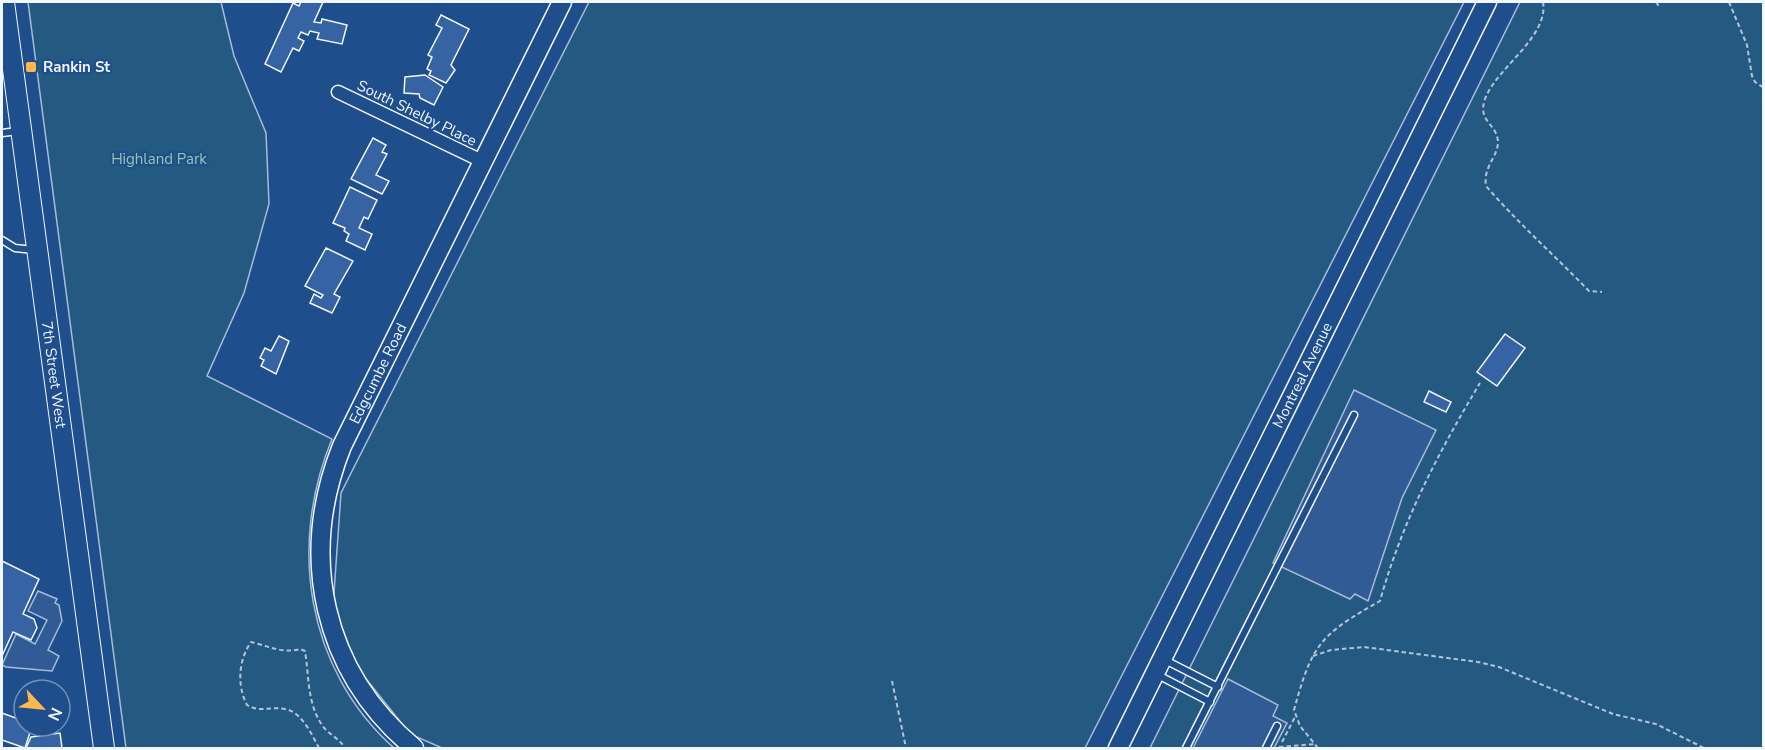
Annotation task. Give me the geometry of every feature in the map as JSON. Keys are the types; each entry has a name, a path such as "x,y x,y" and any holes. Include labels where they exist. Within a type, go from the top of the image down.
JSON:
{"main road":[{"name":"7th Street West","path":"4,2 5,33 21,130 104,748"}],"street":[{"name":"Edgcumbe Road","path":"414,748 385,721 362,690 332,632 321,575 322,519 326,494 342,446 562,2"},
{"name":"Montreal Avenue","path":"1118,748 1487,2"},
{"name":"South Shelby Place","path":"338,92 484,162"}],"lane":[{"path":"2,133 21,130"},
{"path":"2,240 15,248 37,250"},
{"path":"1186,748 1354,415"},
{"path":"1159,667 1218,687"},
{"path":"1159,667 1210,702"},
{"path":"1266,748 1277,726"}],"path":[{"path":"1543,2 1544,12 1532,38 1492,85 1482,108 1484,118 1497,135 1498,143 1486,170 1486,186 1522,226 1545,245 1589,291 1602,292"},
{"path":"1656,2 1660,8"},
{"path":"1729,2 1747,45 1752,76 1755,82 1764,88"},
{"path":"1318,748 1300,726 1294,710 1312,656 1318,644 1332,630 1380,601 1403,528 1422,485 1480,383"},
{"path":"319,748 307,727 286,708 255,710 247,705 240,673 241,662 251,642 277,650 300,649 305,651 305,670 320,723 340,739 345,748"},
{"path":"1312,656 1331,650 1364,647 1478,662 1499,667 1613,714 1656,724 1704,748"},
{"path":"892,681 906,748"},
{"path":"1278,748 1296,715"},
{"path":"1278,748 1315,744"}],"green space":[{"name":"Highland Park","path":"28,2 221,2 234,56 266,133 269,204 244,293 207,376 332,439 318,479 311,521 309,563 314,604 324,643 341,681 364,716 394,748 126,748"},
{"path":"589,2 1464,2 1085,748 442,748 410,734 359,670 333,607 341,493"},
{"path":"1520,2 1763,2 1763,748 1150,748"}],"shaded area":[{"path":"1354,390 1436,430 1402,498 1368,601 1355,594 1350,599 1273,563"},
{"path":"38,591 57,599 55,603 59,605 62,621 48,650 59,656 52,671 6,667 2,665 16,634 35,644 47,620 28,611"},
{"path":"1228,679 1278,705 1273,716 1287,723 1274,748 1193,748"}],"building":[{"path":"301,2 323,2 314,22 321,23 322,19 347,25 342,44 317,39 319,33 310,31 308,35 301,32 298,38 304,41 299,51 293,48 281,72 265,64 293,3 299,6"},
{"path":"441,15 469,29 451,65 455,70 446,83 429,75 431,71 427,69 432,57 428,55 442,28 436,25"},
{"path":"425,75 443,87 434,105 420,98 419,94 404,93 405,77"},
{"path":"373,138 386,145 382,152 387,154 376,175 389,181 382,194 351,179"},
{"path":"350,187 377,200 368,219 364,217 359,228 372,234 365,250 346,241 349,234 344,231 345,228 333,223"},
{"path":"326,248 353,261 334,294 340,297 332,313 310,303 314,294 321,298 323,295 305,286"},
{"path":"1505,334 1525,348 1497,386 1477,372"},
{"path":"279,336 289,341 276,374 261,366 264,360 260,358 265,348 271,351"},
{"path":"1429,391 1451,402 1446,412 1424,402"},
{"path":"2,561 39,579 23,614 34,619 37,628 31,640 13,632 2,656"},
{"path":"2,713 12,717 12,738 28,738 25,748 2,740"},
{"path":"31,738 61,738 62,748 26,748"}],"place":[{"name":"Rankin St","path":"31,67"}]}
